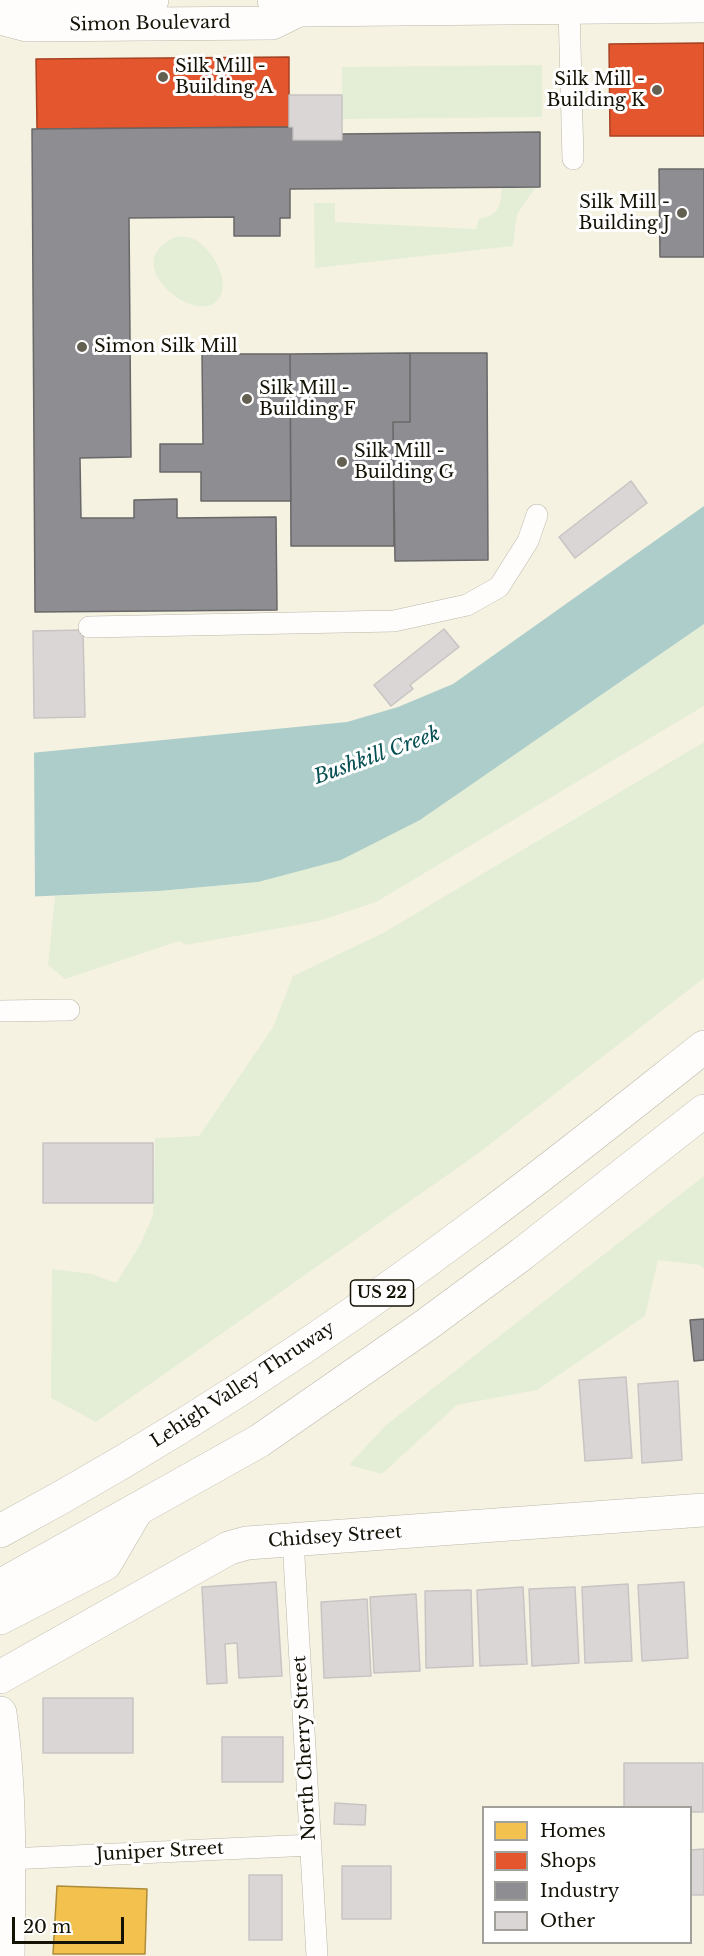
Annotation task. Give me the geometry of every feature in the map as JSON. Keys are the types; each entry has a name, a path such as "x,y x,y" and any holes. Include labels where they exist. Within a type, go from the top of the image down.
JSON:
{"main road":[{"name":"Simon Boulevard","path":"0,9 27,1 152,0"},
{"name":"Simon Boulevard","path":"0,18 27,25 272,23 286,5 569,8 704,6"},
{"name":"Lehigh Valley Thruway","path":"0,1531 139,1452 237,1391 379,1295 488,1217 704,1047"},
{"name":"US 22","path":"0,1586 259,1442 417,1332 522,1254 704,1111"},
{"name":"Chidsey Street","path":"0,1677 229,1548 247,1543 704,1510"},
{"path":"0,1618 105,1564 136,1512"},
{"path":"0,1713 7,1761 8,1956"}],"lane":[{"path":"569,8 573,159"},
{"path":"90,627 394,621 467,605 499,587 528,542 537,515"},
{"path":"0,1011 69,1010"},
{"name":"North Cherry Street","path":"292,1540 317,1956"},
{"name":"Juniper Street","path":"9,1859 311,1845"}],"green space":[{"path":"542,65 542,117 342,119 342,67"},
{"path":"502,187 536,187 517,214 513,246 315,268 314,203 335,203 335,222 476,229 479,219 491,215 498,209"},
{"path":"178,236 196,240 215,260 223,287 216,302 205,306 191,304 176,297 164,286 156,273 154,260 161,247"},
{"path":"704,624 704,706 376,902 319,921 186,945 179,941 65,979 48,965 55,896 159,891 258,882 420,820"},
{"path":"704,742 704,978 480,1152 96,1422 51,1398 52,1269 92,1274 116,1283 140,1245 153,1215 155,1138 199,1136 273,1027 293,976 383,933"},
{"path":"704,1176 704,1269 700,1265 658,1260 645,1316 537,1390 457,1405 382,1474 349,1465 386,1425"}],"water":[{"name":"Bushkill Creek","path":"704,506 704,624 420,820 341,860 258,882 159,891 0,898 0,756 347,722 398,707 453,684"}],"pier":[{"path":"34,749 35,900 0,901 0,753"}],"building: Homes":[{"path":"57,1886 147,1889 145,1954 53,1954"}],"building: Shops":[{"name":"Silk Mill - Building K","path":"704,43 704,136 610,136 609,44"},
{"name":"Silk Mill - Building A","path":"289,57 289,127 37,129 36,59"}],"building: Industry":[{"name":"Simon Silk Mill","path":"293,127 293,140 342,140 342,134 540,132 540,187 290,189 290,218 280,218 280,236 234,236 234,217 129,218 131,457 80,458 81,518 134,518 134,500 177,499 177,518 276,517 277,610 35,612 32,129"},
{"name":"Silk Mill - Building J","path":"659,169 704,169 704,257 660,257"},
{"name":"Silk Mill - Building G","path":"410,353 410,422 393,422 394,546 291,546 290,354"},
{"path":"410,353 487,353 488,560 395,561 393,422 410,422"},
{"name":"Silk Mill - Building F","path":"202,354 290,354 291,501 201,501 201,472 160,472 160,444 203,444"},
{"path":"704,1319 704,1360 694,1361 690,1320"}],"building: Other":[{"path":"289,95 342,95 342,140 293,140 293,127 289,127"},
{"path":"631,481 647,503 575,558 559,537"},
{"path":"444,629 459,647 410,685 413,689 391,706 374,685"},
{"path":"83,630 85,717 34,718 33,631"},
{"path":"43,1143 153,1143 153,1203 43,1203"},
{"path":"626,1377 632,1458 585,1461 579,1380"},
{"path":"678,1381 682,1460 642,1463 638,1384"},
{"path":"276,1582 282,1676 239,1678 237,1643 225,1644 227,1683 207,1684 202,1587"},
{"path":"684,1582 688,1658 642,1661 638,1585"},
{"path":"628,1584 632,1661 585,1663 582,1587"},
{"path":"523,1587 527,1664 480,1666 477,1590"},
{"path":"575,1587 579,1663 532,1666 529,1589"},
{"path":"471,1590 473,1666 426,1668 425,1591"},
{"path":"416,1594 420,1671 374,1673 370,1597"},
{"path":"367,1599 371,1676 324,1678 321,1602"},
{"path":"43,1698 133,1698 133,1753 43,1753"},
{"path":"222,1737 283,1737 283,1782 222,1782"},
{"path":"624,1763 703,1763 703,1812 692,1812 692,1806 624,1806"},
{"path":"335,1803 366,1805 365,1825 334,1824"},
{"path":"704,1849 704,1895 692,1895 692,1850"},
{"path":"342,1866 391,1866 391,1919 342,1919"},
{"path":"249,1875 282,1875 282,1940 249,1940"}],"place":[{"name":"Silk Mill - Building A","path":"163,77"},
{"name":"Silk Mill - Building K","path":"657,90"},
{"name":"Silk Mill - Building J","path":"682,213"},
{"name":"Simon Silk Mill","path":"82,347"},
{"name":"Silk Mill - Building F","path":"247,399"},
{"name":"Silk Mill - Building G","path":"342,462"}]}
